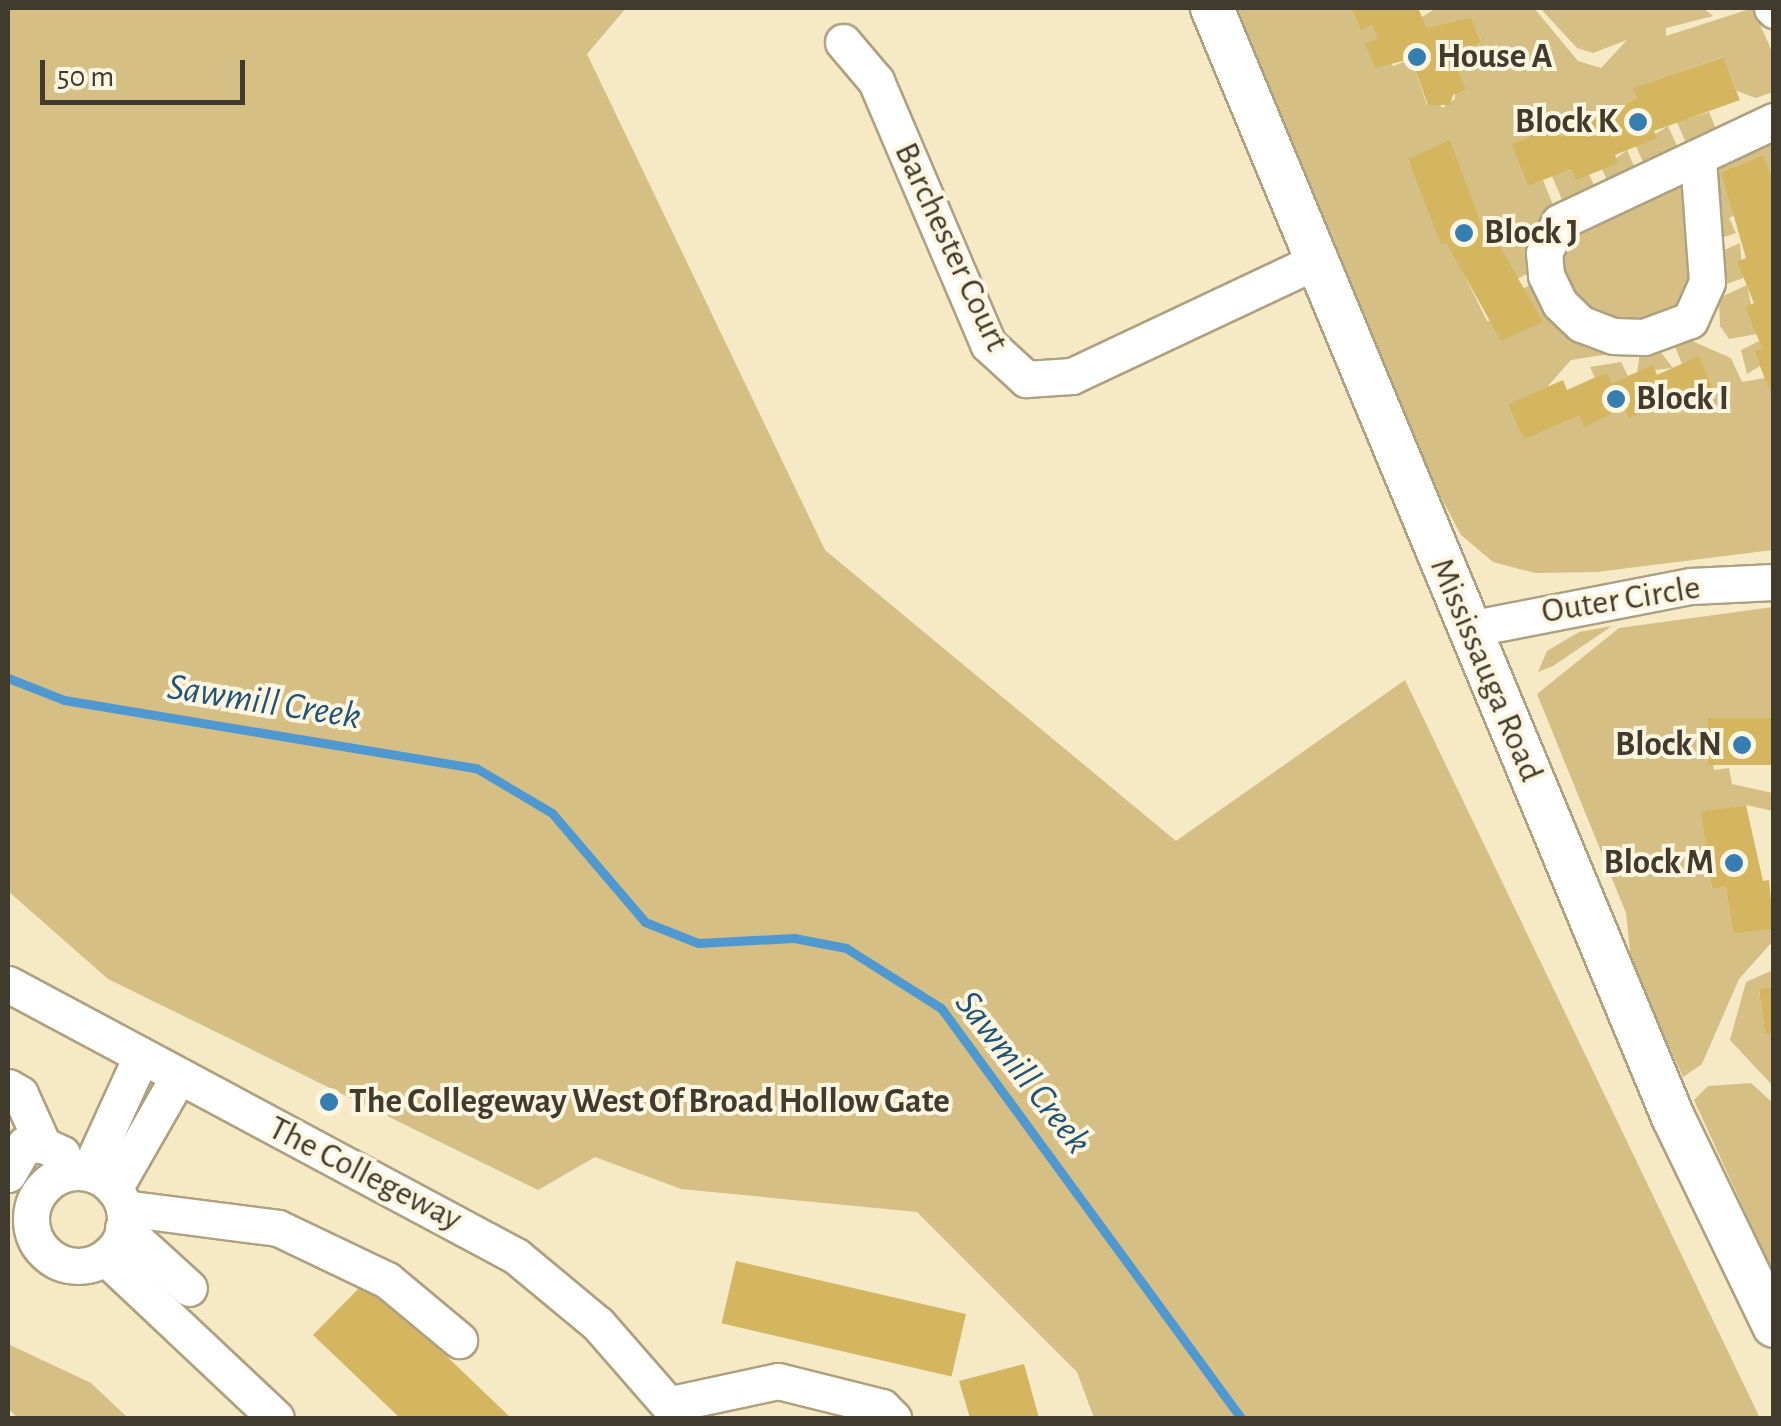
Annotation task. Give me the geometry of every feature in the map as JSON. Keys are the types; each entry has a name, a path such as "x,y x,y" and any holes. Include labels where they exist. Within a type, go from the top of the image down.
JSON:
{"main road":[{"name":"Mississauga Road","path":"1212,8 1673,1117 1774,1326"}],"street":[{"name":"Barchester Court","path":"843,42 876,81 988,344 1015,374 1061,381 1318,260"},
{"path":"1698,159 1707,282 1696,310 1672,331 1644,337 1613,336 1581,324 1560,304 1546,275 1548,236 1580,210 1774,121"},
{"name":"Outer Circle","path":"1469,629 1692,586 1774,582"},
{"name":"The Collegeway","path":"8,984 140,1059 516,1256 598,1324 676,1411"},
{"path":"140,1059 94,1196 90,1266 58,1264 32,1238 19,1198 37,1193 94,1196 278,1228 387,1280 459,1340"},
{"path":"94,1196 176,1078"},
{"path":"8,1087 20,1094 94,1196 276,1418"},
{"path":"8,1174 24,1144 94,1196 189,1288"},
{"path":"676,1411 778,1381 882,1407 892,1418"}],"shaded area":[{"path":"8,8 626,8 587,54 825,550 1176,841 1405,680 1760,1418 1094,1418 1077,1372 917,1212 681,1189 595,1157 538,1190 108,979 8,891"},
{"path":"1237,8 1351,8 1361,29 1372,25 1393,66 1411,59 1427,105 1438,101 1442,108 1455,99 1454,62 1481,40 1471,19 1427,28 1422,17 1436,8 1534,8 1578,61 1601,68 1627,40 1593,53 1577,48 1540,8 1703,8 1713,16 1666,28 1666,36 1753,8 1773,54 1773,92 1756,98 1737,91 1722,57 1634,88 1637,98 1560,137 1555,126 1511,144 1528,186 1543,180 1555,210 1537,269 1517,279 1487,223 1482,225 1450,141 1408,160 1487,321 1542,322 1522,289 1539,281 1622,352 1571,360 1547,387 1509,404 1524,440 1579,416 1584,426 1623,408 1629,419 1669,401 1676,415 1716,397 1699,357 1682,364 1674,344 1690,340 1731,358 1742,382 1765,378 1773,392 1773,550 1597,572 1535,573 1493,562 1461,535 1424,465"},
{"path":"1709,112 1718,134 1688,148 1677,122"},
{"path":"1668,126 1680,153 1647,171 1636,146"},
{"path":"1773,132 1773,182 1763,155 1721,172 1737,214 1729,218 1736,233 1716,240 1716,164"},
{"path":"1627,150 1638,175 1610,187 1602,169"},
{"path":"1571,169 1589,174 1598,194 1566,209 1552,176"},
{"path":"1675,182 1682,185 1697,285 1683,307 1636,323 1602,324 1558,278 1564,238"},
{"path":"1740,243 1743,278 1716,288 1722,251"},
{"path":"1747,285 1757,334 1729,339 1720,326 1719,298"},
{"path":"1759,341 1762,348 1754,352 1760,366 1747,374 1741,350"},
{"path":"1656,346 1673,368 1637,372 1641,347"},
{"path":"1621,362 1628,376 1612,383 1607,372 1595,378 1590,367"},
{"path":"1773,607 1773,718 1708,726 1714,770 1729,768 1732,784 1773,793 1773,811 1746,805 1702,811 1712,889 1726,887 1733,934 1773,929 1773,941 1739,979 1702,1064 1683,1077 1631,962 1626,913 1537,694 1619,628"},
{"path":"1612,626 1538,672 1547,651 1579,632"},
{"path":"1773,970 1773,987 1759,990 1765,1033 1773,1032 1773,1086 1730,1040 1746,982"},
{"path":"1751,1083 1773,1103 1773,1273 1694,1100 1708,1086"},
{"path":"8,1344 91,1383 128,1418 18,1418 8,1409"}],"building":[{"name":"House A","path":"1351,8 1418,8 1427,28 1471,18 1481,41 1454,62 1466,89 1453,95 1450,105 1428,105 1411,59 1375,68 1365,44 1378,38 1372,25 1361,30"},
{"name":"Block K","path":"1723,57 1740,100 1654,131 1657,138 1615,155 1618,163 1576,180 1571,169 1528,186 1511,144 1555,126 1560,137 1637,98 1633,88"},
{"name":"Block J","path":"1450,140 1482,225 1486,222 1543,322 1501,341 1446,242 1441,244 1408,159"},
{"path":"1763,155 1774,182 1771,394 1754,351 1762,348 1745,307 1754,303 1737,262 1746,258 1721,172"},
{"name":"Block I","path":"1699,356 1716,396 1675,415 1669,401 1629,419 1623,408 1584,427 1579,416 1524,440 1508,404 1563,380 1567,390 1607,372 1612,383 1653,365 1657,375"},
{"name":"Block N","path":"1708,718 1774,718 1774,765 1708,765"},
{"name":"Block M","path":"1746,805 1763,881 1769,880 1774,929 1733,934 1726,887 1712,889 1701,811"},
{"path":"1774,987 1774,1032 1765,1034 1759,989"},
{"path":"736,1261 966,1314 952,1376 722,1323"},
{"path":"367,1280 511,1418 400,1418 313,1335"},
{"path":"1024,1364 1039,1418 970,1418 959,1381"}],"waterway":[{"name":"Sawmill Creek","path":"8,678 64,700 476,768 552,813 645,922 698,943 794,938 846,948 941,1008 1241,1418"}],"place":[{"name":"House A","path":"1417,57"},
{"name":"Block K","path":"1638,122"},
{"name":"Block J","path":"1464,233"},
{"name":"Block I","path":"1616,399"},
{"name":"Block N","path":"1742,745"},
{"name":"Block M","path":"1734,863"},
{"name":"The Collegeway West Of Broad Hollow Gate","path":"329,1102"}]}
